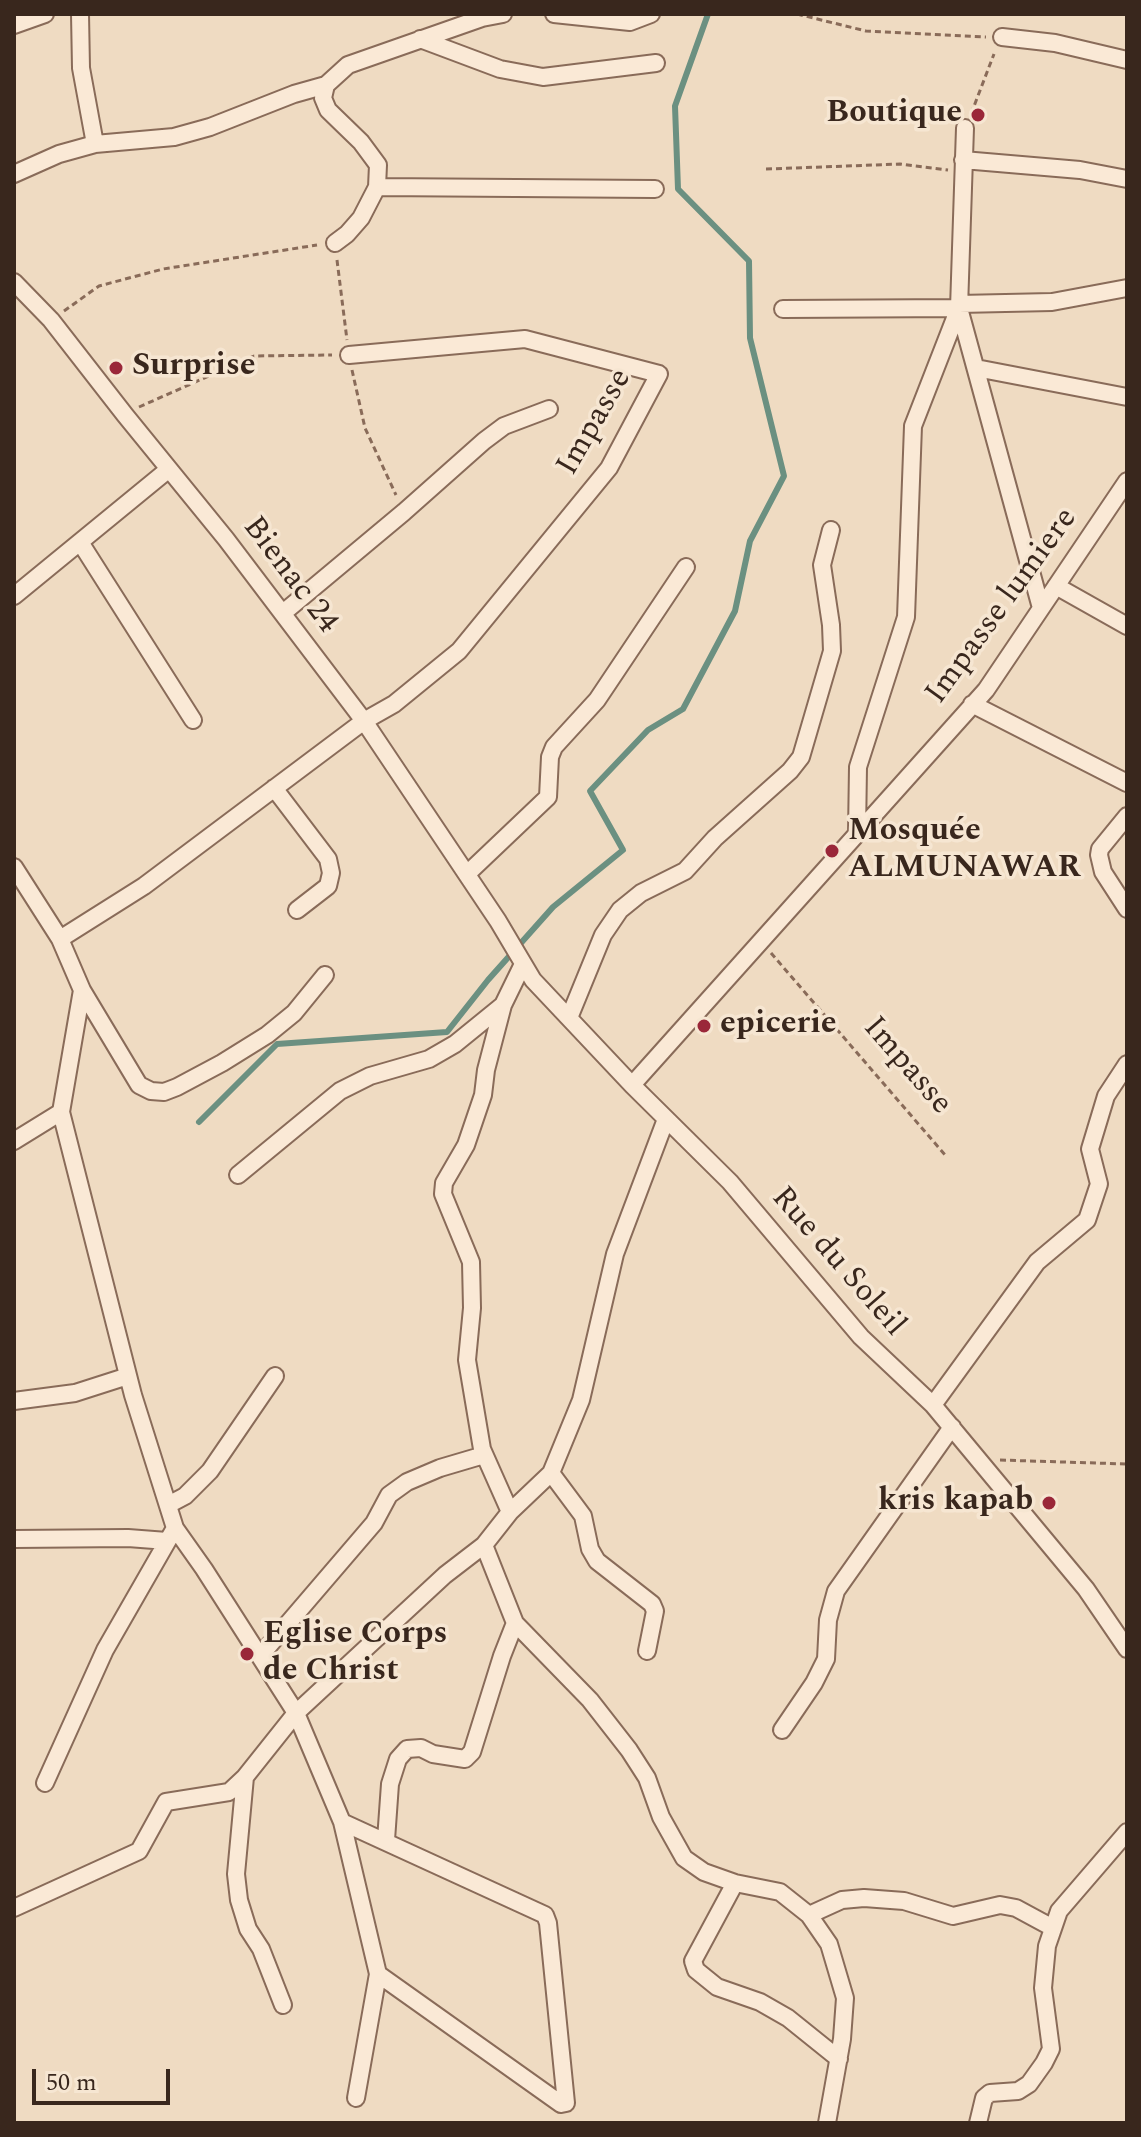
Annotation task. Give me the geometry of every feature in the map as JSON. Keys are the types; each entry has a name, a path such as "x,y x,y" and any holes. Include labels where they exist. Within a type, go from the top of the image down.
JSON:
{"street":[{"path":"14,25 45,14"},
{"path":"80,14 81,68 95,144"},
{"path":"14,174 59,154 95,144 174,137 210,127 294,94 326,85 348,65 482,18 503,14"},
{"path":"554,14 630,22 651,14"},
{"path":"1002,37 1055,43 1127,60"},
{"path":"420,39 500,69 543,77 656,63"},
{"path":"326,85 323,98 328,110 361,142 378,165 377,187 361,218 335,243"},
{"path":"965,128 959,306 1041,608"},
{"path":"963,160 1080,170 1127,179"},
{"path":"377,187 655,189"},
{"name":"Bienac 24","path":"14,282 51,320 283,613 364,721 498,921"},
{"path":"783,309 1052,302 1127,288"},
{"path":"857,833 858,767 906,617 913,426 959,306"},
{"name":"Impasse","path":"349,355 525,339 659,374 609,468 459,651 394,704 364,721"},
{"path":"976,368 1127,397"},
{"path":"283,613 504,426 549,409"},
{"path":"14,596 169,469"},
{"name":"Impasse lumiere","path":"632,1085 986,690 1127,481"},
{"path":"569,1018 603,935 620,910 641,893 685,871 715,838 790,771 801,757 832,651 822,565 831,530"},
{"path":"80,542 193,720"},
{"path":"467,874 548,797 550,757 554,747 597,700 686,567"},
{"path":"1056,586 1127,626"},
{"path":"972,704 1127,783"},
{"path":"60,939 144,886 364,721"},
{"path":"274,788 328,859 331,873 328,886 297,910"},
{"path":"1127,816 1100,849 1099,855 1103,872 1127,909"},
{"path":"14,867 60,939 82,990 139,1085 151,1091 164,1092 211,1069 267,1035 294,1013 325,975"},
{"name":"Rue du Soleil","path":"498,921 533,980 632,1085 730,1182 861,1337 933,1405 980,1459 1086,1589 1127,1649"},
{"path":"510,1512 484,1455 467,1360 472,1308 471,1262 443,1194 444,1183 466,1145 478,1112 503,1005 523,964"},
{"path":"82,990 61,1112 128,1376 168,1505 171,1535 260,1656 296,1713 342,1822 378,1974 356,2098"},
{"path":"238,1175 340,1091 370,1076 429,1059 455,1044 503,1005"},
{"path":"933,1405 1037,1262 1087,1220 1099,1184 1090,1149 1106,1096 1127,1064"},
{"path":"14,1141 61,1112"},
{"path":"14,1908 139,1851 166,1802 229,1792 245,1777 296,1713 445,1575 484,1545 510,1512 551,1473 581,1400 615,1254 666,1119"},
{"path":"14,1401 75,1393 128,1376"},
{"path":"168,1505 198,1485 275,1376"},
{"path":"782,1730 814,1683 826,1659 828,1620 836,1591 952,1427"},
{"path":"260,1656 374,1523 389,1495 407,1482 440,1468 484,1455"},
{"path":"551,1473 583,1516 590,1549 597,1561 652,1604 655,1611 647,1651"},
{"path":"14,1539 171,1535"},
{"path":"45,1783 105,1650 171,1535"},
{"path":"484,1545 515,1623 590,1700 629,1750 647,1778 661,1817 684,1858 704,1872 735,1883 780,1892 809,1915 829,1944 845,1998 839,2059 827,2123"},
{"path":"386,1840 390,1784 398,1759 407,1749 421,1748 433,1754 465,1759 472,1752 515,1623"},
{"path":"245,1777 236,1874 239,1900 248,1929 261,1949 283,2005"},
{"path":"342,1822 545,1915 566,2103 561,2104 378,1974"},
{"path":"978,2123 984,2098 990,2093 1018,2091 1029,2084 1044,2063 1051,2049 1043,1988 1047,1946 1059,1911 1127,1832"},
{"path":"735,1883 693,1961 696,1970 717,1987 760,2002 788,2018 839,2059"},
{"path":"809,1915 842,1900 864,1898 904,1901 953,1916 1000,1905 1016,1908 1053,1928"}],"path":[{"path":"797,14 866,31 1002,37 965,128"},
{"path":"51,320 99,286 163,269 335,243 349,355 365,428 404,512"},
{"path":"125,415 254,356 349,355"},
{"name":"Impasse","path":"761,941 946,1156"},
{"path":"980,1459 1127,1464"}],"waterway":[{"path":"199,1122 277,1044 447,1032 553,907 623,850 590,791 648,730 683,709 735,611 750,541 784,476 750,338 749,261 678,189 675,106 708,14"}],"place":[{"name":"Boutique","path":"978,115"},
{"name":"Surprise","path":"116,368"},
{"name":"Mosquée ALMUNAWAR","path":"832,851"},
{"name":"epicerie","path":"704,1026"},
{"name":"kris kapab","path":"1049,1503"},
{"name":"Eglise Corps de Christ","path":"247,1654"}]}
